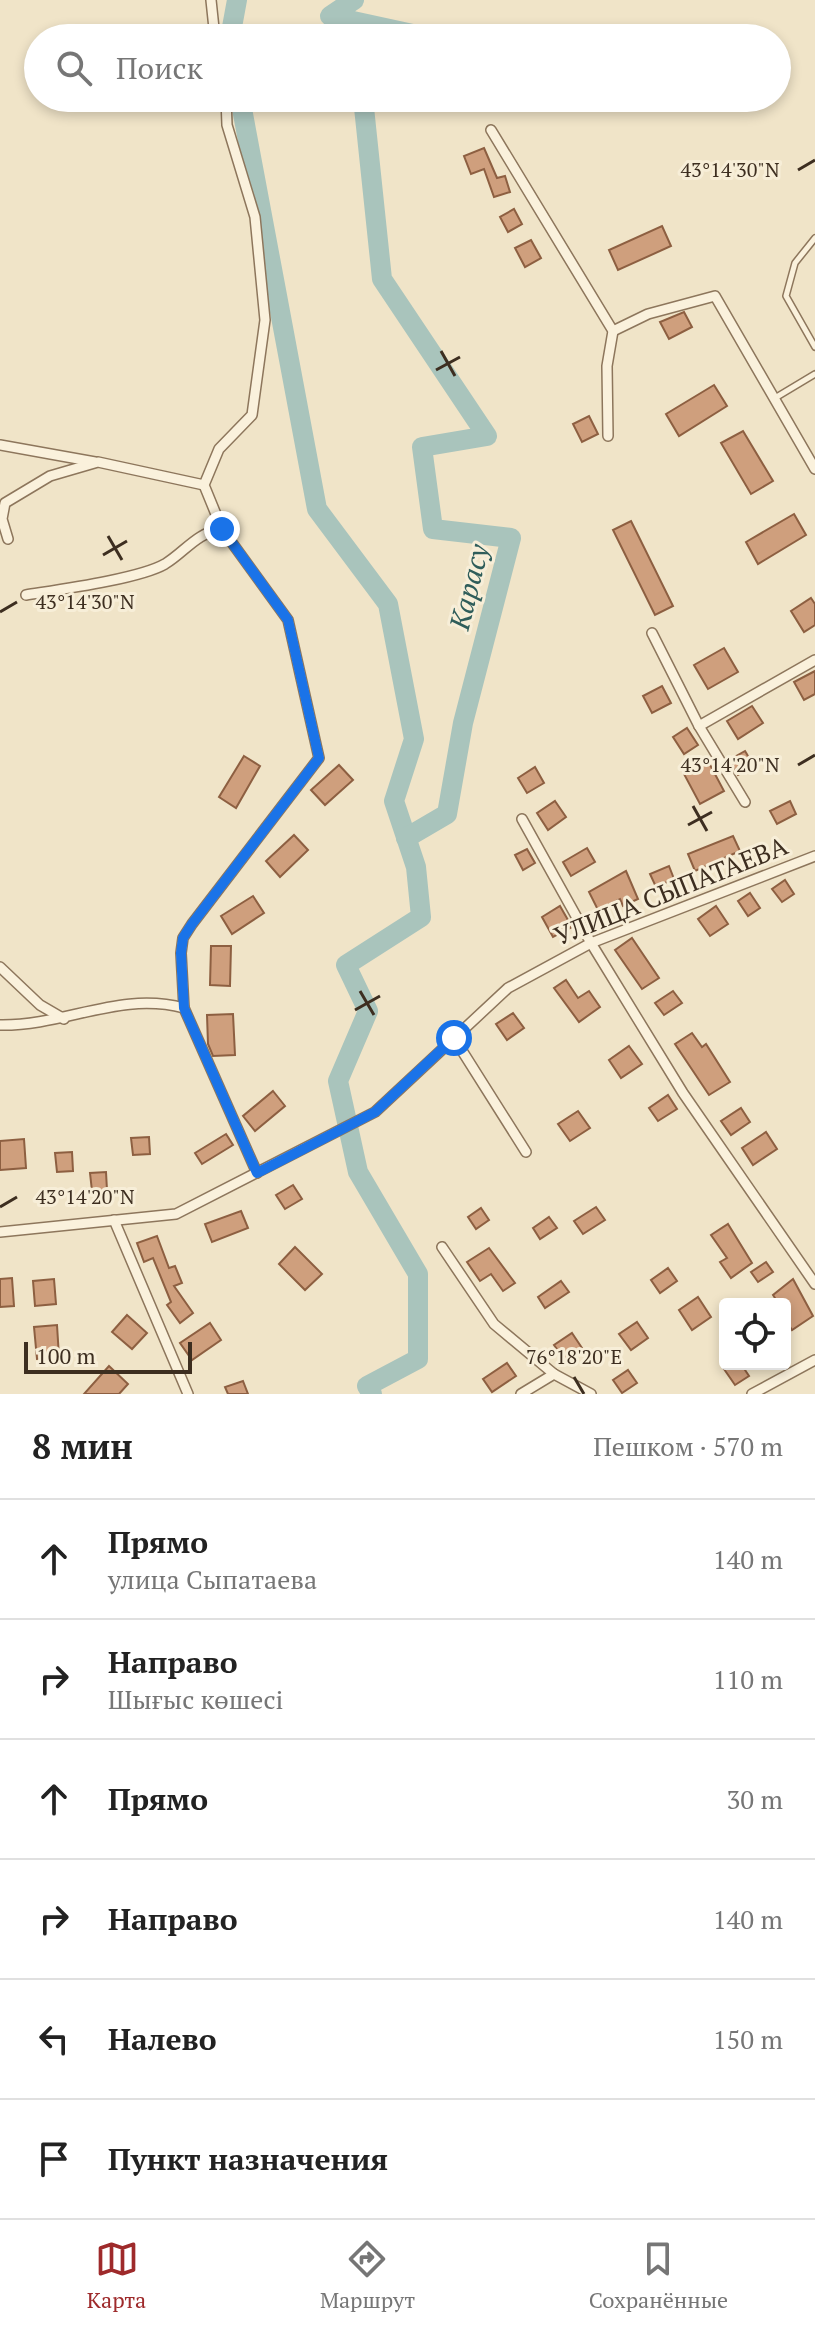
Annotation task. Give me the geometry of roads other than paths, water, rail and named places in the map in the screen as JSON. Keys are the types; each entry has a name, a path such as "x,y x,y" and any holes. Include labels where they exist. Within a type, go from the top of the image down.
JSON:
{"street":[{"path":"211,0 214,24"},
{"path":"227,112 227,125 255,217 265,320 252,415 219,449 204,485 222,529 288,620 319,758 183,938 184,1008 257,1173"},
{"path":"491,130 553,226 613,331 607,366 608,436"},
{"path":"613,331 648,314 715,296 815,469"},
{"path":"0,445 204,485"},
{"path":"8,539 2,519 5,503 50,476 98,462"},
{"path":"26,595 77,588 163,565 205,531 222,529"},
{"path":"652,633 699,726 745,802"},
{"path":"699,726 815,660"},
{"path":"522,819 591,943 683,1093 815,1284"},
{"name":"УЛИЦА СЫПАТАЕВА","path":"0,1232 176,1214 361,1121 398,1093 508,988 591,943 815,856"},
{"path":"0,967 40,1005 64,1019"},
{"path":"0,1025 30,1025 137,1001 184,1008"},
{"path":"454,1038 526,1152"},
{"path":"114,1220 188,1394"},
{"path":"442,1247 494,1324 554,1374 591,1394"},
{"path":"752,1394 815,1360"},
{"path":"521,1394 554,1374"}],"lane":[{"path":"815,238 795,263 786,296 815,347"},
{"path":"774,398 815,374"}],"waterway":[{"path":"233,24 237,0"},
{"name":"Карасу","path":"354,0 330,16 367,24"},
{"path":"243,112 317,509 388,604 414,739 394,801 416,867 421,917 346,965 368,1011 338,1081 358,1172 418,1274 418,1359 367,1386 372,1394"},
{"name":"Карасу","path":"364,112 382,279 487,436 422,447 433,529 511,538 463,723 447,814 406,838"}]}
